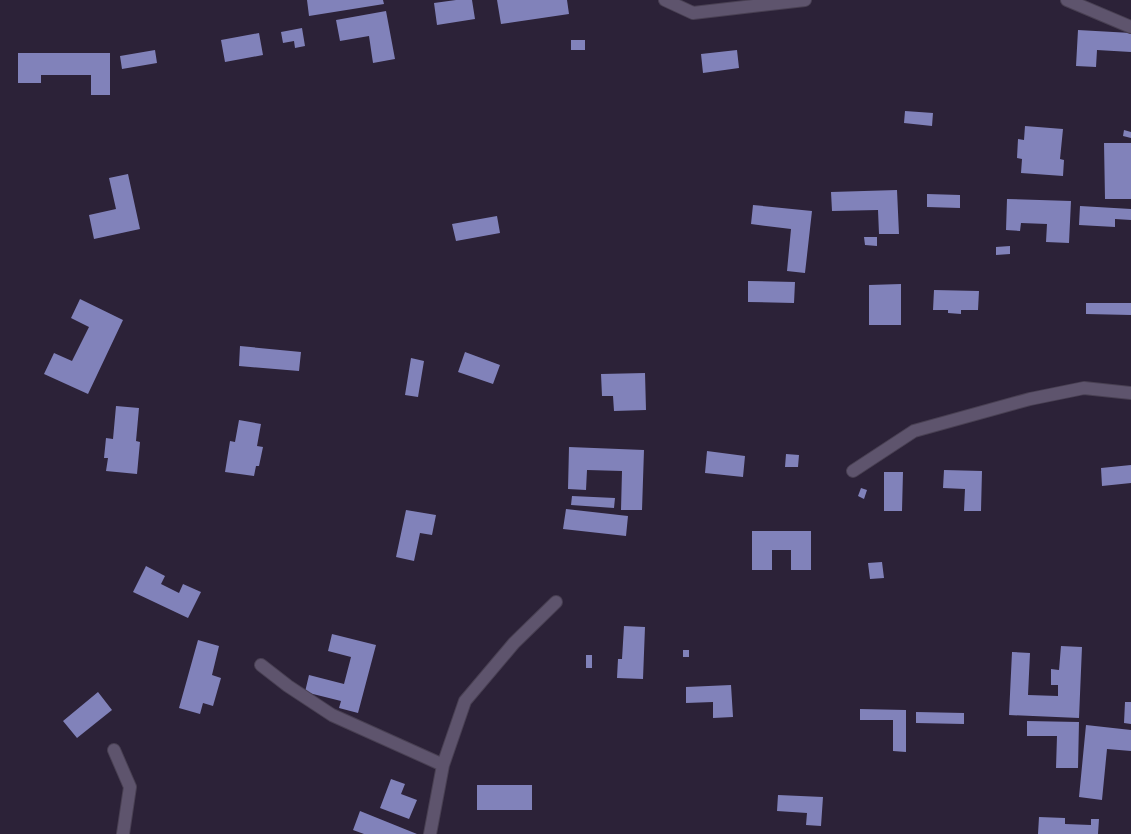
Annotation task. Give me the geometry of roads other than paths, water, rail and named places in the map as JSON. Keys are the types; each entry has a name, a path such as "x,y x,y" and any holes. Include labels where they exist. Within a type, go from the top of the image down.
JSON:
{"street":[{"path":"665,0 694,13 805,0"},
{"path":"1067,0 1131,27"},
{"path":"853,471 914,432 1030,399 1084,388 1131,393"},
{"path":"430,834 443,765 465,701 514,643 556,602"},
{"path":"262,665 288,686 332,716 443,765"},
{"path":"114,750 130,787 123,834"}]}
